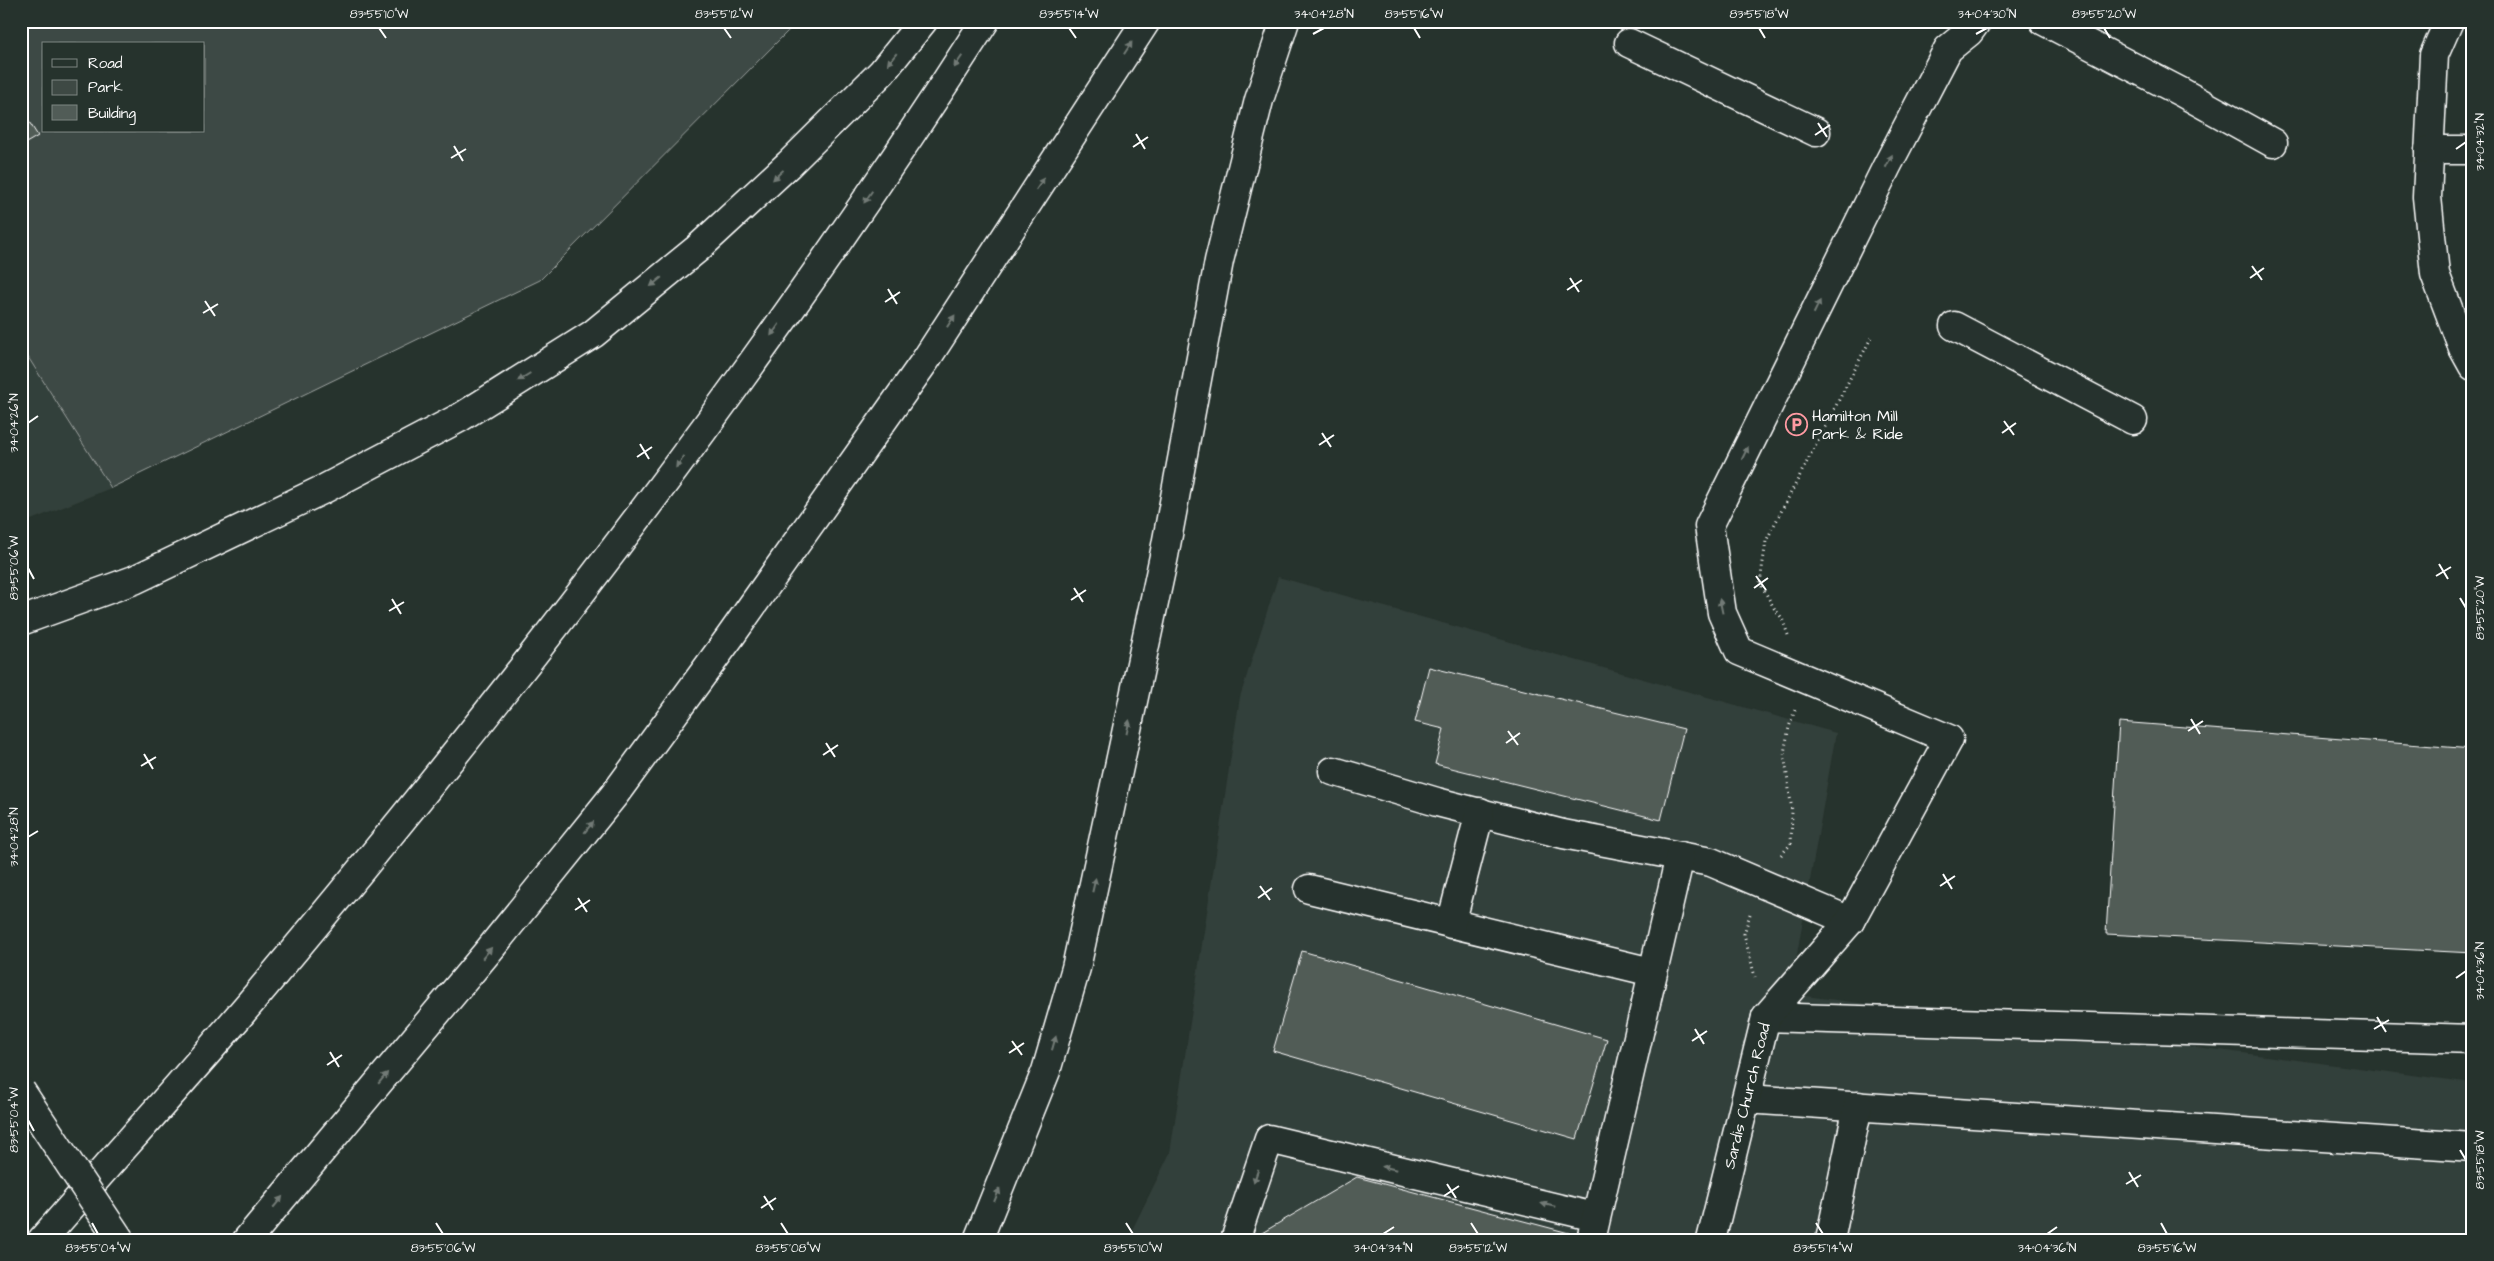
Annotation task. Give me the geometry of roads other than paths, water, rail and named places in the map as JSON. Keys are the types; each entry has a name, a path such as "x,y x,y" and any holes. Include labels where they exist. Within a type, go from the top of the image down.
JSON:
{"main road":[{"path":"21,621 134,580 322,490 461,417 593,334 697,249 789,164 882,72 923,21"},
{"path":"42,1240 266,985 506,690 664,485 815,274 985,21"},
{"path":"247,1240 490,949 615,794 925,362 1146,21"},
{"path":"978,1240 1046,1071 1076,968 1164,556 1219,261 1259,100 1285,21"},
{"name":"Sardis Church Road","path":"1711,1240 1766,1017 1850,921 1949,740 1739,651 1722,613 1709,526 1887,166 1948,49 1968,32 1977,21"},
{"path":"2044,21 2164,82 2273,144"},
{"path":"2448,21 2434,55 2427,197 2435,274 2460,309 2462,348 2473,366"},
{"path":"1629,43 1816,132"},
{"path":"2429,150 2473,150"},
{"path":"1954,326 2132,420"},
{"path":"1333,771 1563,834 1711,862 1850,921"},
{"path":"1451,924 1480,812"},
{"path":"1234,1240 1269,1139 1593,1228 1680,856"},
{"path":"1309,889 1652,972"},
{"path":"1766,1017 2473,1039"},
{"path":"21,1091 120,1240"},
{"path":"1746,1099 2473,1147"},
{"path":"1830,1240 1858,1106"}],"place":[{"name":"Hamilton Mill Park & Ride","path":"1796,425"}]}
